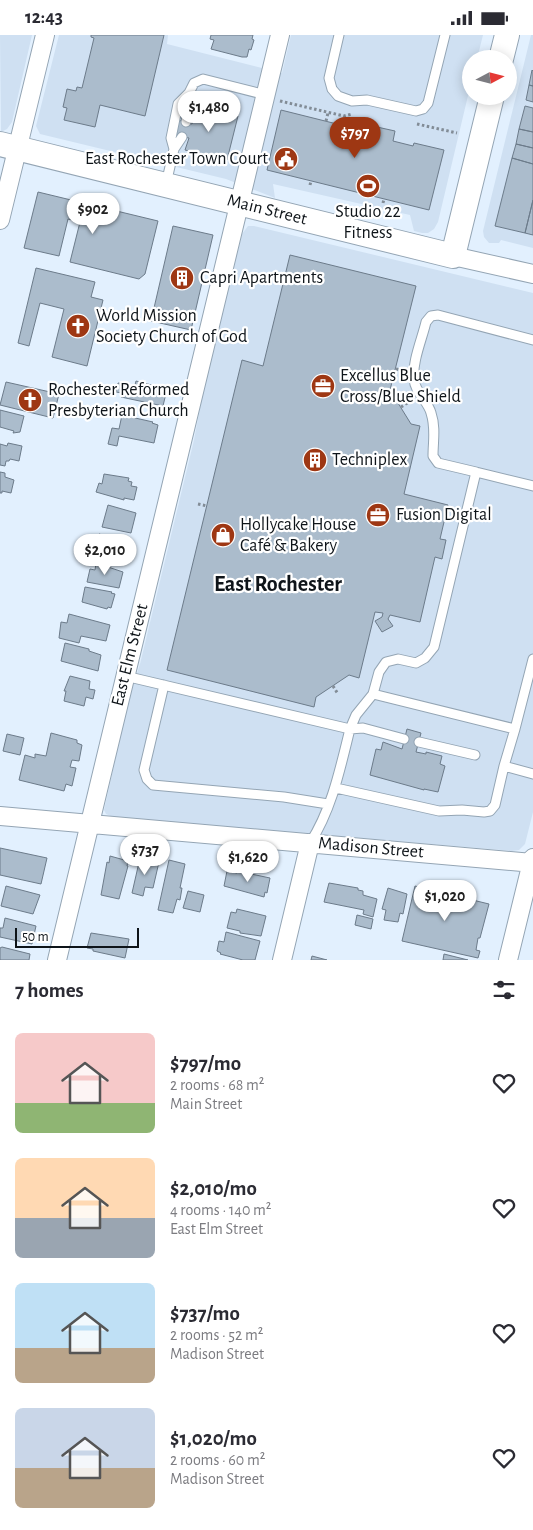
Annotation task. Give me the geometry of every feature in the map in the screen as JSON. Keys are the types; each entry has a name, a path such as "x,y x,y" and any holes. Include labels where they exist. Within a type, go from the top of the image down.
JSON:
{"street":[{"path":"0,220 9,146 45,35"},
{"name":"East Elm Street","path":"57,960 240,203 273,98 280,35"},
{"path":"453,256 490,105"},
{"name":"Main Street","path":"9,146 533,275"},
{"name":"Madison Street","path":"0,816 533,861"},
{"path":"282,960 310,843"},
{"path":"508,960 533,861"}],"lane":[{"path":"339,35 329,78 332,89 338,96 352,101 367,100 416,111 423,109 428,103 445,35"},
{"path":"174,149 171,138 178,104 189,93 194,83 202,79 273,98"},
{"path":"186,122 189,93"},
{"path":"166,184 174,149 182,137"},
{"path":"533,340 438,315 431,316 426,322 414,369 414,381 417,390 431,412 435,428 433,456 438,463 533,487"},
{"path":"310,843 321,826 328,803 336,787 350,729 356,715 373,694 379,672 386,662 398,659 416,663 426,658 434,647 476,472"},
{"path":"336,787 439,811 490,811 495,805 532,665"},
{"path":"125,676 350,729 363,728 404,739"},
{"path":"164,685 144,770 147,779 153,785 328,803"},
{"path":"373,694 515,729"},
{"path":"419,742 475,755"},
{"path":"504,766 533,774"}],"path":[{"path":"273,98 344,116 361,112"},
{"path":"326,121 328,113"},
{"path":"411,123 457,133"},
{"path":"396,369 401,370"},
{"path":"401,407 409,402"},
{"path":"198,505 207,506"},
{"path":"333,686 338,694"}],"shaded area":[{"path":"0,35 32,35 12,122 7,129 1,132"},
{"path":"59,35 168,35 167,44 282,73 291,35 483,35 479,50 462,50 462,105 466,105 438,222 434,229 428,233 414,231 410,215 273,184 275,198 226,179 40,134 36,126"},
{"path":"531,35 533,35 533,248 501,240 499,243 489,243 484,237 483,231 514,105 518,105 518,88"},
{"path":"248,226 533,293 533,812 525,844 519,850 512,851 113,817 106,814 104,810 130,694 140,664 242,234"}],"building":[{"path":"91,35 164,35 145,116 100,105 95,127 64,120 67,108 63,107 67,89 76,91 77,87 82,88 94,38"},
{"path":"211,35 253,35 252,39 254,40 247,57 242,57 211,49 214,40 210,39"},
{"path":"533,71 533,86 529,85"},
{"path":"529,85 533,86 533,102 526,100"},
{"path":"196,106 238,116 227,160 185,150 189,138 174,135 178,120 192,124"},
{"path":"525,106 533,108 533,132 519,129"},
{"path":"281,110 349,127 350,121 395,131 393,141 413,146 414,143 444,150 429,210 267,170"},
{"path":"519,129 533,132 533,148 516,144"},
{"path":"516,144 533,148 533,164 512,158"},
{"path":"512,158 533,164 533,200 525,233 495,226"},
{"path":"38,192 158,221 145,274 139,279 70,262 80,222 68,219 59,256 24,248"},
{"path":"533,200 533,235 525,233"},
{"name":"Capri Apartments","path":"173,226 213,235 191,330 151,321"},
{"name":"Techniplex","path":"290,255 416,286 390,390 411,424 420,426 404,494 448,505 440,539 446,540 442,559 435,557 420,622 390,615 388,619 393,626 382,632 375,621 382,617 383,613 375,612 359,678 349,675 316,697 314,707 167,670 242,360 263,366"},
{"name":"World Mission Society Church of God","path":"36,268 95,282 91,297 103,300 87,366 52,357 64,309 40,303 29,346 18,343"},
{"path":"136,381 167,389 163,406 121,397 122,393 116,392 118,383 125,384 125,387 134,389"},
{"name":"Rochester Reformed Presbyterian Church","path":"6,382 59,394 53,418 0,405"},
{"path":"0,410 24,416 20,432 13,433 14,431 0,427"},
{"path":"122,415 153,422 158,425 154,443 119,436 117,446 108,444 112,428 119,429"},
{"path":"8,443 22,446 19,461 10,459 6,461 5,466 0,465 0,444 7,446"},
{"path":"0,472 5,473 5,477 14,480 11,493 2,491 0,493"},
{"path":"104,474 129,478 128,481 132,482 131,486 137,487 134,500 124,498 124,500 96,492 99,483 102,484"},
{"path":"108,505 136,513 131,533 102,527"},
{"path":"99,534 130,543 125,560 98,555 99,552 90,550 94,537 98,538"},
{"path":"96,563 123,572 119,588 87,582 90,569 95,570"},
{"path":"85,587 115,594 111,608 108,607 107,609 82,602"},
{"path":"69,614 110,625 106,641 81,636 79,643 59,638 61,622 67,623"},
{"path":"65,643 89,649 89,651 101,655 98,671 61,661"},
{"path":"70,676 90,681 89,689 95,690 93,699 86,697 84,706 64,701 66,691 64,691"},
{"path":"407,729 421,733 416,752 426,754 426,752 442,756 440,764 445,766 438,792 370,775 376,749 381,750 383,742 402,749"},
{"path":"51,733 77,740 77,743 82,745 79,761 72,760 70,767 76,768 72,786 66,784 64,791 19,780 25,755 35,758 35,754 46,756"},
{"path":"7,734 24,738 20,755 3,751"},
{"path":"0,848 47,858 41,884 0,875"},
{"path":"110,856 128,861 119,899 101,895 107,862 109,863"},
{"path":"140,858 159,862 153,888 145,887 143,896 132,893"},
{"path":"169,860 185,864 180,888 182,888 180,900 177,899 173,913 158,910"},
{"path":"227,871 237,873 237,871 270,878 267,893 265,892 264,897 224,886"},
{"path":"329,883 358,888 358,890 363,891 363,895 377,899 373,917 363,914 364,910 324,902"},
{"path":"6,886 40,895 33,914 1,906"},
{"path":"415,886 489,904 480,938 478,938 476,950 480,951 478,958 402,941"},
{"path":"388,888 407,894 403,914 400,913 398,922 384,920 386,910 382,909"},
{"path":"188,891 204,895 200,912 183,908"},
{"path":"237,909 266,916 261,936 240,933 240,931 227,928 231,912 236,913"},
{"path":"357,915 373,919 371,929 355,925"},
{"path":"5,918 36,926 32,944 0,937 0,928 3,928"},
{"path":"226,932 260,941 255,960 243,960 220,954 217,951 219,941 224,942"},
{"path":"91,933 129,939 125,958 87,948"},
{"path":"0,948 30,954 29,960 0,960"},
{"path":"444,954 468,960 443,960"},
{"path":"312,956 327,960 311,960"}],"place":[{"name":"East Rochester Town Court","path":"286,159"},
{"name":"Studio 22 Fitness","path":"368,186"},
{"name":"Capri Apartments","path":"182,278"},
{"name":"World Mission Society Church of God","path":"78,326"},
{"name":"Excellus Blue Cross/Blue Shield","path":"323,386"},
{"name":"Rochester Reformed Presbyterian Church","path":"30,400"},
{"name":"Techniplex","path":"315,460"},
{"name":"Fusion Digital","path":"378,515"},
{"name":"Hollycake House Café & Bakery","path":"223,535"}],"district":[{"name":"East Rochester","path":"278,584"}]}
